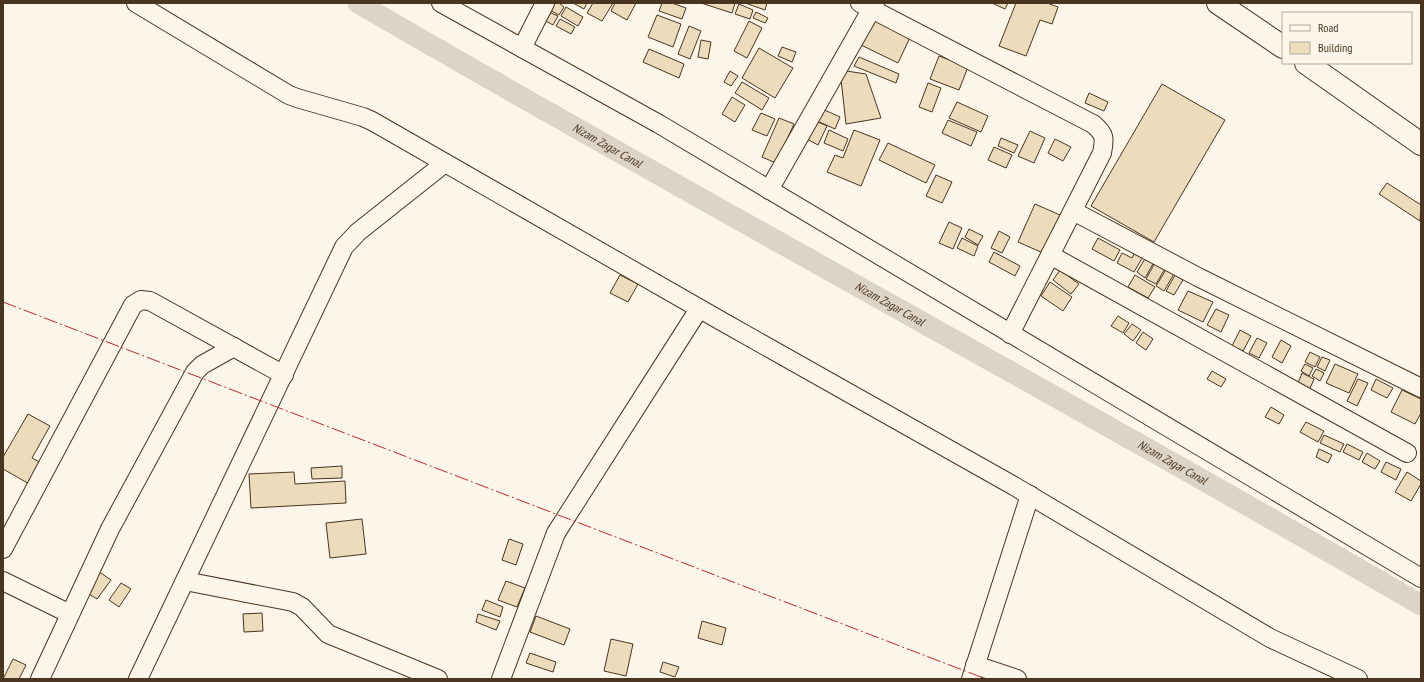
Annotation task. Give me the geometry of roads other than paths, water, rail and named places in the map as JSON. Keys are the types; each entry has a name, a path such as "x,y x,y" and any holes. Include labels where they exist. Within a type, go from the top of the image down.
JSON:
{"highway":[{"path":"1218,3 1282,46"},
{"path":"1307,64 1421,144"}],"street":[{"path":"136,3 289,95 363,117 1030,495 1270,638 1358,679"},
{"path":"441,3 659,124 1421,578"},
{"path":"522,48 545,3"},
{"path":"769,190 869,5 1093,124 1102,131 1104,140 1102,153 1010,334"},
{"path":"138,679 344,247 358,232 445,163"},
{"path":"1073,210 1198,277 1421,388"},
{"path":"1050,255 1407,453"},
{"path":"3,549 134,305 141,300 150,301 284,374"},
{"path":"501,679 556,533 699,308"},
{"path":"40,679 110,529 195,372 202,365 234,347"},
{"path":"1017,679 973,672 1030,495"},
{"path":"3,581 70,614"},
{"path":"185,581 293,602 302,607 328,634 438,679"}],"waterway":[{"name":"Nizam Zagar Canal","path":"358,3 623,155 1156,453 1421,605"}]}
